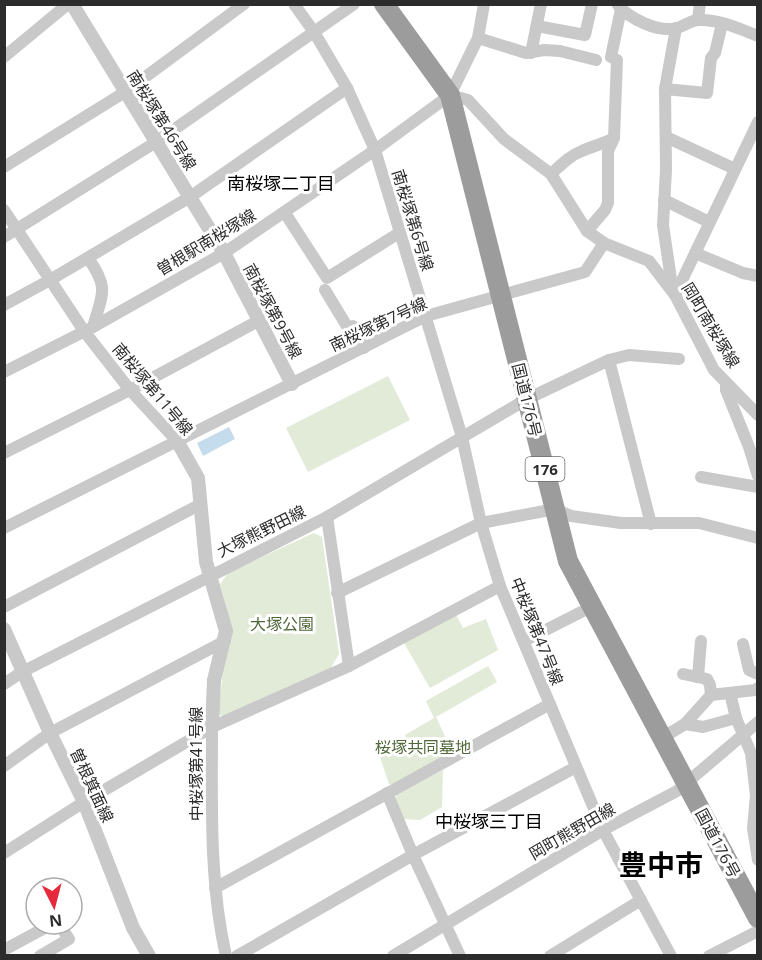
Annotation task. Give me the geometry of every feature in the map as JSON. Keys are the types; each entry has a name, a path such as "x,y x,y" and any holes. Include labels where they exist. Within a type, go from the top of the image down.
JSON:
{"highway":[{"name":"国道176号","path":"384,4 450,95 568,561 758,918"}],"street":[{"path":"4,57 70,4"},
{"name":"南桜塚第46号線","path":"70,4 224,253"},
{"path":"4,167 125,92 244,4"},
{"name":"南桜塚第6号線","path":"294,4 314,32 347,88 375,150 462,437"},
{"path":"4,237 156,142 354,4"},
{"name":"曽根駅南桜塚線","path":"4,372 88,329 224,253 285,213 450,95 478,38 484,4"},
{"path":"531,53 541,4"},
{"path":"537,26 585,35 592,4"},
{"path":"587,231 608,203 608,151 614,138 617,60 611,57 619,7 659,29 676,28 698,9 722,24 758,36"},
{"path":"665,89 707,93 711,58 715,53 722,24"},
{"path":"675,295 670,279 663,225 666,170 665,89 676,28"},
{"path":"478,38 526,53 544,50 560,51 596,60"},
{"path":"4,304 50,280 190,197 347,88"},
{"name":"岡町南桜塚線","path":"450,95 468,100 504,139 551,174 587,231 604,243 649,261 675,295 714,370 755,408"},
{"path":"675,295 758,122"},
{"path":"666,137 735,169"},
{"path":"551,174 569,158 583,150 603,145 614,138"},
{"path":"664,200 709,222"},
{"name":"南桜塚第11号線","path":"4,210 50,280 88,329 130,390 177,441 198,477 206,562 211,575"},
{"path":"285,213 327,278 399,233"},
{"name":"南桜塚第7号線","path":"4,528 426,316 585,272 604,243"},
{"name":"南桜塚第9号線","path":"224,253 292,384"},
{"path":"695,254 743,273 758,276"},
{"path":"88,258 100,274 103,289 88,329"},
{"path":"325,290 348,328 352,326 364,348"},
{"path":"4,453 130,390 260,320"},
{"name":"大塚熊野田線","path":"4,684 22,672 327,517 527,399 609,360 629,355 679,359"},
{"path":"609,360 651,524"},
{"path":"726,382 726,390 753,442 758,476"},
{"name":"中桜塚第47号線","path":"462,437 481,523 500,586 603,830 671,956"},
{"path":"701,477 758,487"},
{"path":"4,607 201,504"},
{"path":"337,592 481,523 555,509 571,516 621,523 699,523 758,538"},
{"path":"327,517 349,666"},
{"name":"中桜塚第41号線","path":"211,575 226,631 214,680 212,728 215,888 225,956"},
{"path":"4,853 84,802 212,728 349,666 500,586"},
{"path":"524,641 591,607"},
{"name":"曽根箕面線","path":"4,629 50,733 84,802 134,928 149,956"},
{"path":"4,766 50,733 225,640"},
{"path":"698,677 701,641"},
{"path":"743,644 749,670 758,674"},
{"path":"683,674 707,679 711,695"},
{"path":"662,738 685,724 711,695 758,688"},
{"path":"730,693 742,735 754,752 756,808 753,816 758,860"},
{"path":"215,888 549,704"},
{"path":"685,724 704,727 736,718"},
{"name":"岡町熊野田線","path":"393,956 603,830 677,791 758,722"},
{"path":"237,956 413,855 576,767"},
{"path":"387,793 460,956"},
{"path":"550,956 641,900"},
{"path":"709,956 758,931"},
{"path":"7,956 4,951 31,936"},
{"path":"40,956 69,939 67,936"}],"green space":[{"path":"388,376 410,420 308,472 286,428"},
{"name":"大塚公園","path":"314,533 322,537 339,654 329,671 225,717 218,714 223,671 231,639 227,609 220,584 229,572"},
{"path":"456,615 463,628 486,619 498,650 430,688 404,643"},
{"name":"桜塚共同墓地","path":"488,666 497,682 436,717 453,753 395,785 389,784 378,751 405,739 405,735 434,718 426,701"},
{"path":"443,770 442,807 420,820 403,819 395,799 397,794"}],"water":[{"path":"229,427 235,439 203,456 197,443"}],"district":[{"name":"南桜塚二丁目","path":"281,183"},
{"name":"中桜塚三丁目","path":"489,821"},
{"name":"豊中市","path":"661,864"}]}
